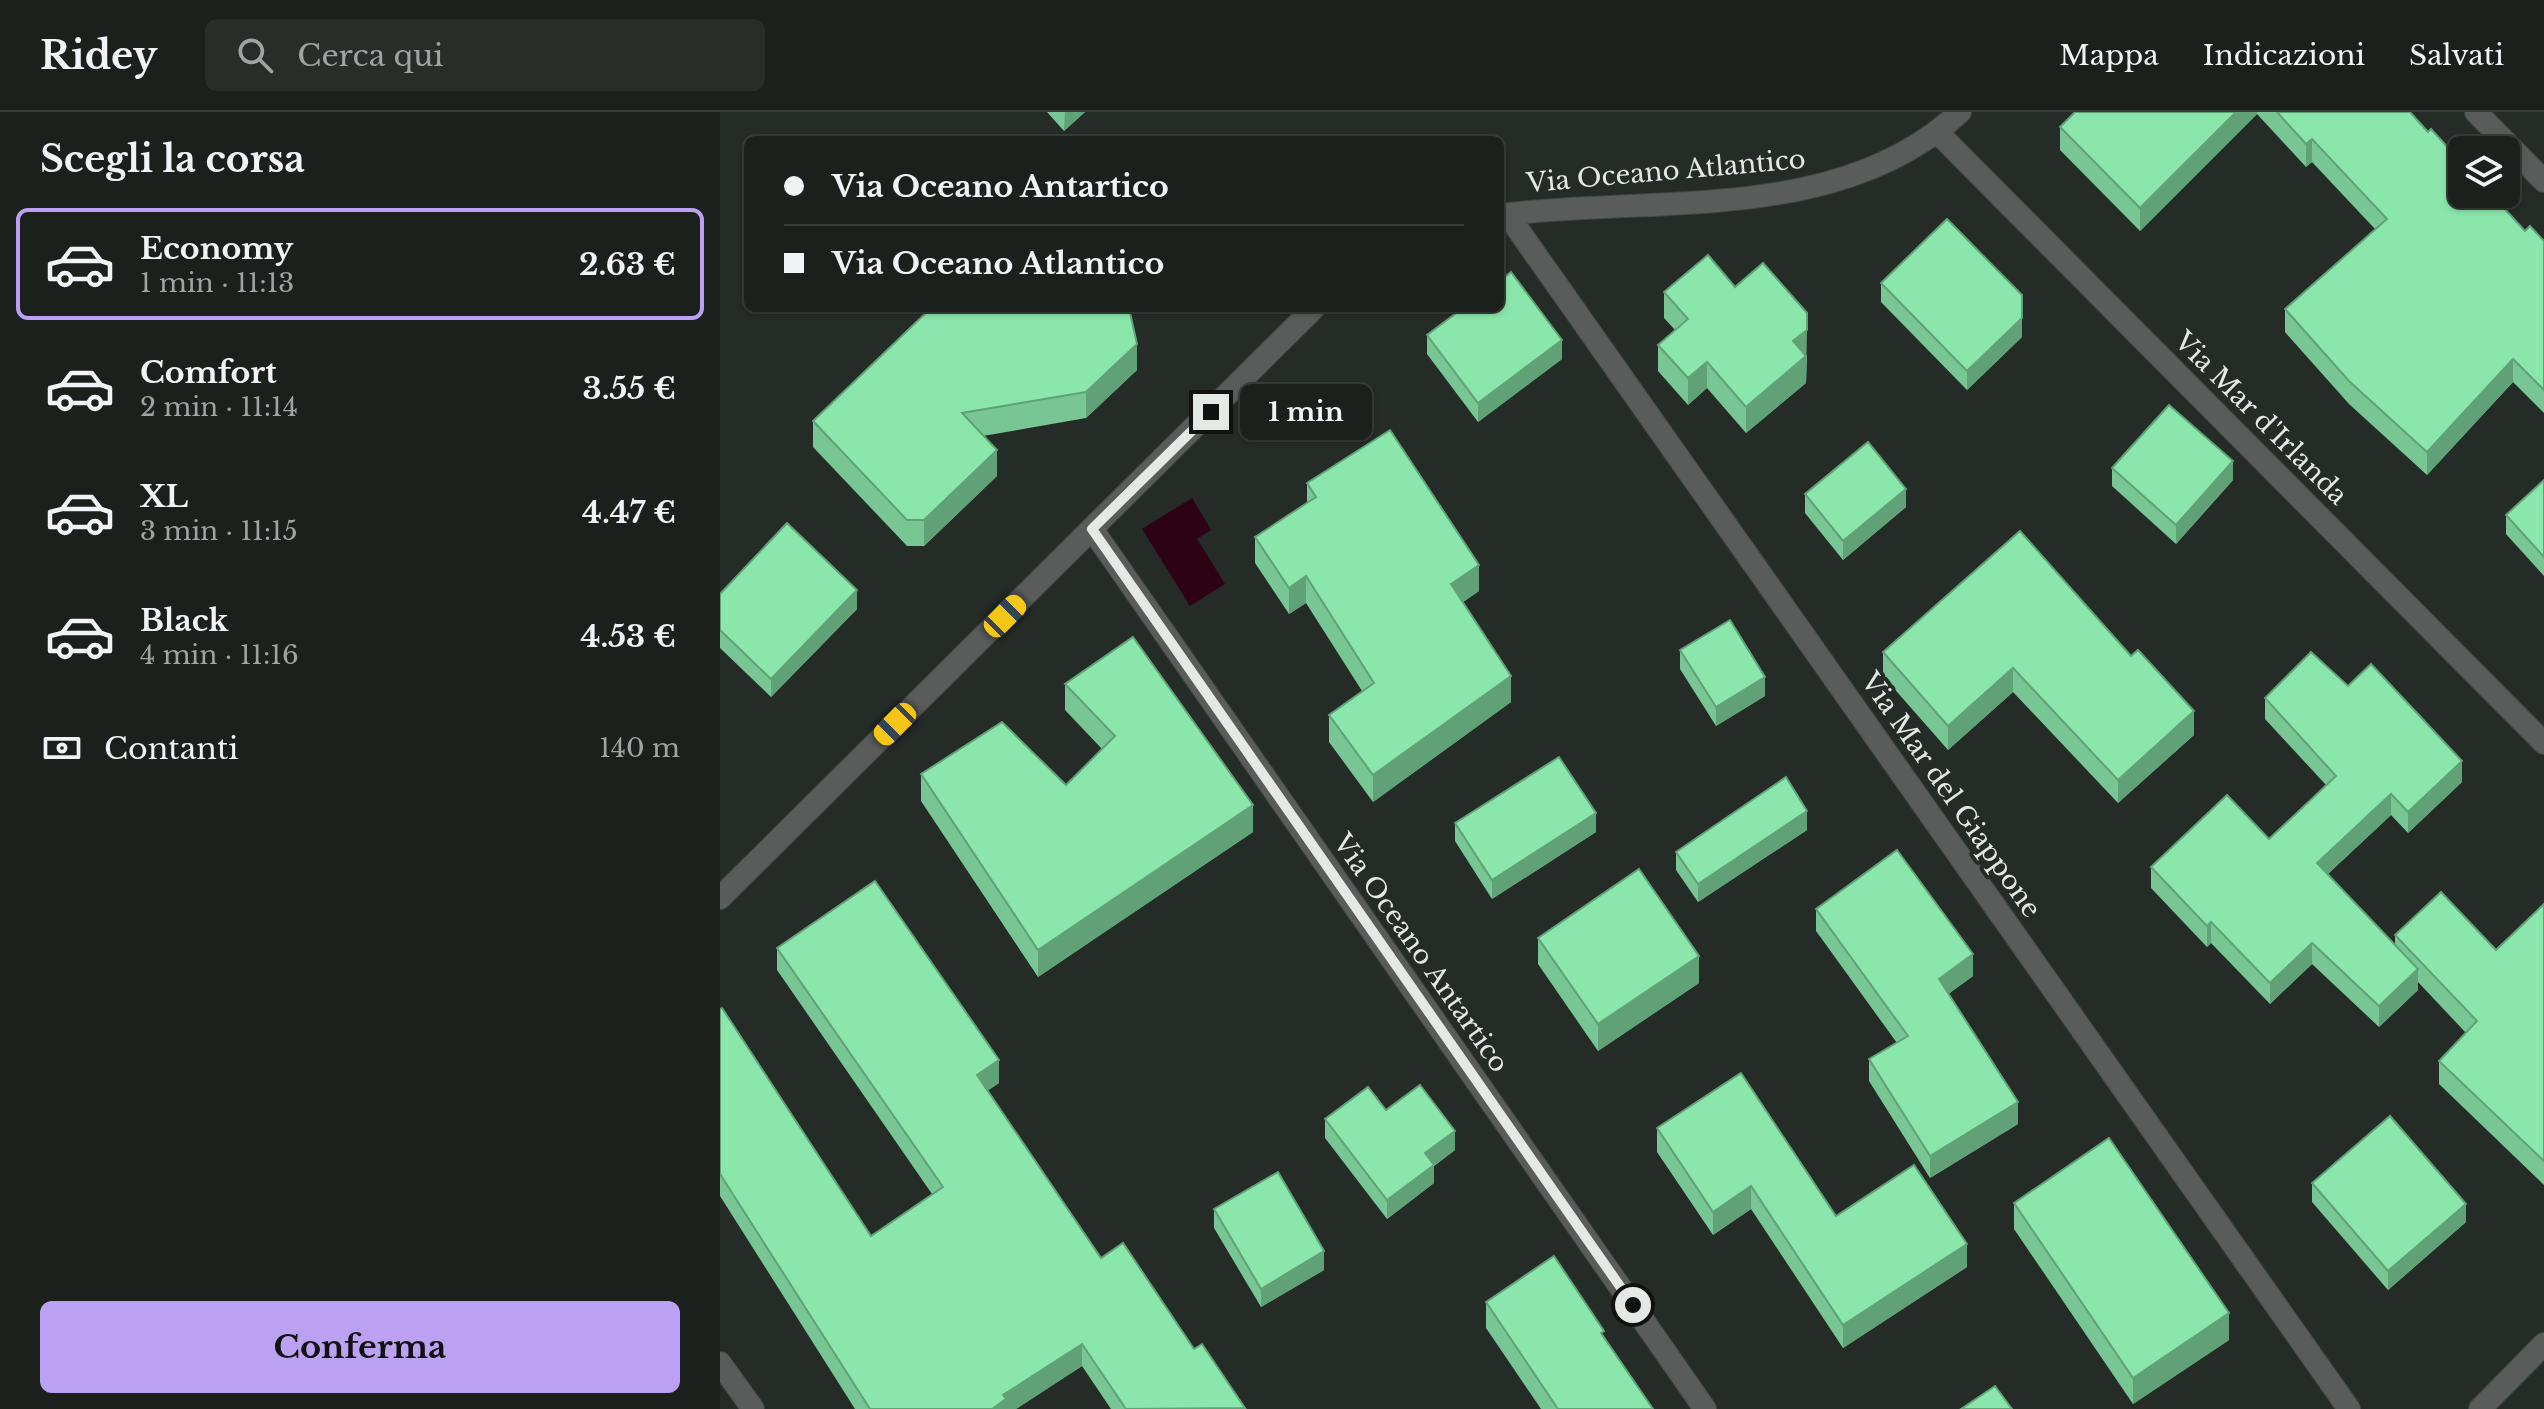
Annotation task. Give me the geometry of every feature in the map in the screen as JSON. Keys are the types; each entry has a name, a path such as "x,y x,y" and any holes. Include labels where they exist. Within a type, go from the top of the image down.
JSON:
{"street":[{"name":"Via Oceano Atlantico","path":"1504,214 1808,188 1860,174 1938,133 1960,112"},
{"path":"2476,112 2544,181"},
{"name":"Via Mar d'Irlanda","path":"1938,133 2544,743"},
{"name":"Via Mar del Giappone","path":"1504,215 2349,1409"},
{"path":"720,898 1310,312"},
{"name":"Via Oceano Antartico","path":"1092,529 1705,1409"},
{"path":"2480,1409 2544,1344"},
{"path":"720,1363 753,1409"}],"shaded area":[{"path":"1192,498 1211,530 1197,539 1225,584 1190,606 1142,529"}],"building":[{"path":"2075,112 2236,112 2140,208 2060,127"},
{"path":"2277,112 2410,112 2448,148 2448,208 2504,208 2525,231 2530,226 2544,241 2544,390 2513,359 2427,452 2349,381 2285,309 2387,219 2312,139 2306,144"},
{"path":"1947,219 2022,295 2022,318 1967,371 1881,283"},
{"path":"1708,255 1735,287 1763,263 1807,313 1807,330 1793,341 1806,356 1746,407 1707,362 1688,378 1658,345 1688,319 1664,292"},
{"path":"1511,272 1562,340 1478,403 1427,335 1458,312 1504,312 1504,278"},
{"path":"927,312 1130,312 1137,344 1086,392 962,413 997,450 924,520 907,520 813,421"},
{"path":"2169,405 2233,461 2176,525 2112,468"},
{"path":"1390,430 1479,565 1451,584 1511,676 1373,775 1329,715 1374,683 1306,576 1289,588 1255,537 1316,497 1307,483"},
{"path":"1868,442 1906,489 1843,541 1805,494"},
{"path":"2544,480 2544,557 2506,515"},
{"path":"787,523 857,590 771,679 720,630 720,594"},
{"path":"2020,531 2131,656 2138,650 2194,711 2118,780 2013,668 1948,726 1883,652"},
{"path":"1730,620 1765,677 1716,707 1680,650"},
{"path":"1133,637 1253,805 1038,950 921,774 1002,722 1066,785 1115,736 1065,684"},
{"path":"2311,652 2348,686 2371,664 2462,761 2408,812 2391,794 2317,863 2418,969 2379,1006 2312,943 2270,983 2211,922 2207,926 2151,867 2227,795 2269,839 2336,776 2265,698"},
{"path":"1559,757 1596,813 1492,880 1455,823"},
{"path":"1786,777 1807,811 1698,884 1676,852"},
{"path":"1897,850 1973,954 1939,979 2018,1102 1930,1156 1869,1059 1908,1036 1816,909"},
{"path":"1639,869 1699,956 1598,1024 1538,938"},
{"path":"875,881 999,1060 977,1075 1101,1258 1123,1243 1194,1349 1202,1344 1245,1408 1126,1409 1082,1344 1003,1395 1006,1399 992,1409 870,1409 720,1174 720,1009 871,1236 943,1187 777,948"},
{"path":"2441,892 2496,950 2544,904 2544,1161 2439,1061 2477,1021 2395,935"},
{"path":"1741,1073 1836,1216 1914,1165 1967,1244 1843,1325 1751,1186 1713,1212 1657,1128"},
{"path":"1420,1085 1455,1131 1425,1153 1434,1165 1387,1200 1325,1119 1368,1087 1386,1110"},
{"path":"2390,1116 2466,1204 2388,1271 2312,1183"},
{"path":"2109,1138 2229,1313 2133,1378 2014,1203"},
{"path":"1278,1172 1324,1251 1261,1289 1214,1209"},
{"path":"1554,1256 1653,1409 1558,1409 1486,1302"},
{"path":"1995,1386 2012,1409 1961,1409"}],"route":[{"path":"1211,412 1092,529 1633,1305"}]}
